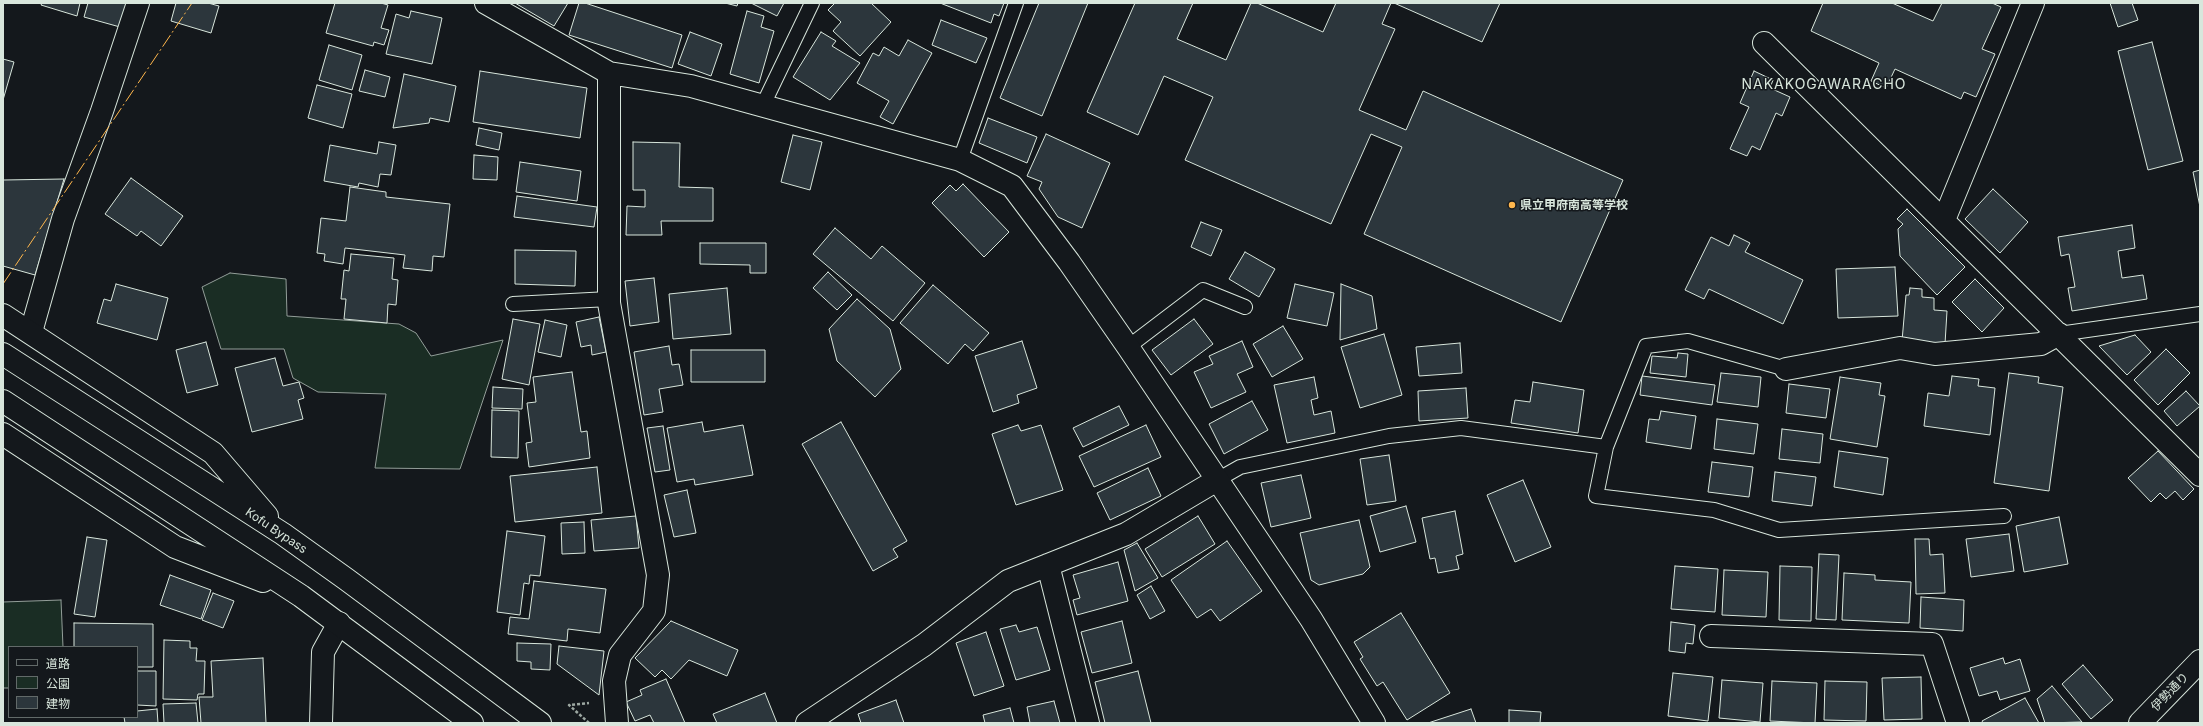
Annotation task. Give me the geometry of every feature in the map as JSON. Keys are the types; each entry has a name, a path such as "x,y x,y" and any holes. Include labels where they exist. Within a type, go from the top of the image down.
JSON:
{"main road":[{"path":"31,332 63,219 102,111 138,3"},
{"path":"1944,220 2033,3"},
{"path":"488,4 609,73 691,86 960,160 1012,186 1069,262 1128,347 1311,619 1374,723"},
{"path":"1764,43 2200,475"},
{"path":"609,73 609,299 658,575 654,611 620,655 614,681 617,723"},
{"path":"3,315 213,453 283,534"},
{"path":"1786,369 1900,348 1935,354 2041,344 2059,334"},
{"name":"Kofu Bypass","path":"3,354 283,534 346,578 540,723"},
{"path":"3,401 301,596 472,723"},
{"path":"3,434 175,547 301,596"},
{"path":"808,723 924,646 1008,581 1126,534 1217,480"},
{"path":"1048,565 1088,723"},
{"path":"321,723 323,652 339,623"},
{"path":"1711,636 1932,644 1958,723"},
{"name":"伊勢通り","path":"2140,723 2200,661"}],"lane":[{"path":"763,106 812,3"},
{"path":"960,160 1016,3"},
{"path":"1128,347 1203,290 1246,307"},
{"path":"513,304 609,299"},
{"path":"2059,334 2200,314"},
{"path":"1786,369 1688,341 1646,346 1606,446 1596,496 1714,510 1779,530 2004,516"},
{"path":"1217,480 1240,467 1389,436 1461,428 1606,446"}],"path":[{"path":"589,723 569,705 591,703"}],"green space":[{"path":"230,273 286,279 287,316 399,324 416,333 431,356 503,340 460,469 375,468 386,394 318,392 293,378 284,349 221,349 202,287"},
{"path":"61,600 63,646 8,646 8,688 3,688 3,602"}],"building":[{"path":"42,3 80,3 77,16 41,5"},
{"path":"88,3 127,3 120,27 84,17"},
{"path":"176,3 208,3 219,6 211,33 171,21"},
{"path":"335,3 381,3 388,5 381,28 389,30 384,45 374,42 373,46 326,33"},
{"path":"515,3 568,3 554,26"},
{"path":"579,3 585,3 682,35 672,68 569,35"},
{"path":"725,3 738,3 737,6"},
{"path":"751,3 784,3 777,16"},
{"path":"835,3 871,3 891,22 860,56 833,31 841,22 828,10"},
{"path":"940,3 1004,3 999,16 994,14 991,23"},
{"path":"1039,3 1088,3 1042,116 1000,98"},
{"path":"1135,3 1193,3 1177,39 1226,60 1251,3 1257,3 1323,32 1336,3 1391,3 1382,24 1395,29 1359,110 1406,130 1423,91 1623,180 1561,322 1364,234 1402,147 1371,134 1331,224 1185,160 1213,97 1164,76 1138,135 1087,112"},
{"path":"1394,3 1500,3 1482,42"},
{"path":"1823,3 1892,3 1933,21 1942,3 1992,3 2001,7 1982,49 1995,54 1976,97 1964,92 1961,99 1895,69 1886,88 1871,81 1879,63 1811,31"},
{"path":"2110,3 2132,3 2138,20 2118,27"},
{"path":"411,11 442,18 432,64 386,54 396,14 409,18"},
{"path":"747,11 764,16 761,27 774,31 759,83 730,74"},
{"path":"941,20 987,38 976,63 932,45"},
{"path":"690,32 722,44 711,76 678,64"},
{"path":"821,32 836,41 832,46 860,63 830,100 793,77"},
{"path":"908,40 932,53 893,124 880,117 889,101 857,83 873,53 879,56 884,47 899,56"},
{"path":"2152,42 2183,161 2148,170 2118,51"},
{"path":"329,45 362,55 352,90 319,80"},
{"path":"3,59 14,62 3,100"},
{"path":"365,70 390,77 385,97 359,91"},
{"path":"480,71 587,88 580,138 473,122"},
{"path":"1754,71 1773,80 1770,88 1790,97 1782,116 1776,113 1760,150 1752,146 1747,156 1730,149 1749,107 1740,103"},
{"path":"404,74 456,86 449,122 430,118 429,123 393,128"},
{"path":"317,85 352,94 343,128 308,118"},
{"path":"988,118 1037,137 1027,163 979,143"},
{"path":"479,128 502,133 499,150 476,145"},
{"path":"1046,134 1110,163 1082,228 1058,217 1039,189 1042,182 1027,176"},
{"path":"793,135 822,142 810,190 781,182"},
{"path":"379,142 396,145 391,175 380,174 378,187 359,183 358,187 324,181 330,145 377,154"},
{"path":"633,142 680,143 679,187 713,188 713,221 661,221 662,235 626,235 627,206 645,207 645,190 633,190"},
{"path":"474,155 498,157 497,180 473,179"},
{"path":"520,162 581,171 577,201 516,192"},
{"path":"2200,170 2200,207 2193,172"},
{"path":"131,178 183,216 161,246 141,231 137,236 105,214"},
{"path":"64,179 35,275 3,266 3,180"},
{"path":"963,184 1009,232 984,257 932,203 950,185 956,191"},
{"path":"350,187 386,192 386,197 450,204 444,257 433,256 432,271 403,268 405,255 345,248 343,264 324,261 325,254 317,253 321,218 346,221"},
{"path":"1993,189 2028,222 2000,253 1965,219"},
{"path":"517,196 597,207 594,227 514,217"},
{"path":"1907,209 1965,267 1937,295 1900,256 1898,229 1903,224 1897,219"},
{"path":"1201,222 1222,230 1211,256 1191,247"},
{"path":"2132,225 2135,248 2118,251 2122,278 2143,275 2147,299 2072,311 2068,288 2075,287 2069,254 2061,256 2058,237"},
{"path":"835,228 871,259 882,246 925,283 893,321 813,254"},
{"path":"1734,235 1750,243 1745,252 1803,280 1783,324 1709,289 1704,299 1685,290 1711,237 1729,246"},
{"path":"700,243 766,243 766,273 750,273 750,265 700,264"},
{"path":"515,250 576,251 575,286 515,284"},
{"path":"1245,252 1275,269 1259,297 1229,279"},
{"path":"351,254 394,258 392,279 398,280 396,305 388,304 387,323 344,319 346,299 341,299 344,270 349,271"},
{"path":"1895,267 1898,316 1838,318 1836,269"},
{"path":"828,272 852,295 837,310 813,288"},
{"path":"654,278 659,322 630,326 625,281"},
{"path":"1975,279 2004,308 1982,332 1952,302"},
{"path":"116,284 168,298 157,340 97,323 104,299 111,301"},
{"path":"1295,284 1334,293 1327,326 1287,318"},
{"path":"1341,284 1372,296 1377,329 1340,340"},
{"path":"933,285 989,333 973,351 965,344 948,364 900,323"},
{"path":"727,288 731,334 673,339 669,294"},
{"path":"1910,288 1922,289 1922,297 1934,298 1934,310 1947,311 1945,344 1902,341 1906,295 1909,295"},
{"path":"857,299 890,329 901,369 875,397 837,361 829,329"},
{"path":"599,317 606,352 592,355 591,345 581,347 576,322"},
{"path":"513,319 540,324 529,385 502,379"},
{"path":"1194,319 1213,344 1171,375 1152,350"},
{"path":"545,320 567,325 561,357 538,352"},
{"path":"1283,326 1303,359 1272,377 1253,344"},
{"path":"1384,334 1402,395 1360,408 1341,347"},
{"path":"2135,335 2151,352 2127,375 2099,346"},
{"path":"1022,341 1037,388 1017,395 1019,403 993,412 975,356"},
{"path":"1242,341 1253,367 1237,374 1246,392 1211,408 1194,372 1213,364 1209,356"},
{"path":"206,342 218,385 187,393 176,350"},
{"path":"1460,343 1462,373 1419,376 1416,347"},
{"path":"669,346 672,365 679,364 683,385 659,389 663,412 644,415 634,352"},
{"path":"2166,349 2190,373 2158,405 2134,380"},
{"path":"691,350 765,350 765,382 691,382"},
{"path":"1678,353 1688,354 1686,377 1650,373 1652,356 1677,358"},
{"path":"275,358 283,386 299,382 304,398 298,400 303,419 252,432 235,368"},
{"path":"572,372 581,432 587,431 590,458 529,467 526,443 532,442 527,403 536,402 533,377"},
{"path":"1721,373 1761,377 1758,407 1717,402"},
{"path":"2009,373 2039,377 2038,383 2063,387 2049,491 1994,483"},
{"path":"1642,376 1715,385 1712,405 1640,395"},
{"path":"1952,376 1979,379 1978,386 1995,388 1990,435 1924,426 1928,393 1949,396"},
{"path":"1314,377 1318,398 1311,400 1314,415 1331,411 1335,433 1287,443 1274,385"},
{"path":"1840,377 1881,383 1879,395 1885,396 1877,447 1830,439"},
{"path":"1533,382 1584,390 1578,433 1511,423 1515,400 1530,402"},
{"path":"1789,384 1830,389 1826,418 1786,413"},
{"path":"493,387 523,389 522,409 492,408"},
{"path":"1466,388 1468,418 1419,421 1418,391"},
{"path":"2186,391 2200,406 2177,426 2164,411"},
{"path":"1252,401 1268,430 1224,454 1209,424"},
{"path":"1119,406 1129,425 1083,447 1073,428"},
{"path":"492,410 519,411 518,458 491,457"},
{"path":"1661,411 1696,416 1691,449 1646,442 1649,419 1659,420"},
{"path":"1717,419 1758,424 1754,454 1714,449"},
{"path":"702,422 704,432 743,425 753,475 695,485 694,479 677,482 667,428"},
{"path":"841,422 907,541 893,549 898,557 873,571 802,444"},
{"path":"1018,425 1021,431 1041,425 1063,490 1016,505 992,434"},
{"path":"1146,425 1161,457 1094,487 1079,456"},
{"path":"663,426 670,470 655,472 647,428"},
{"path":"1782,429 1823,434 1820,463 1779,459"},
{"path":"1839,451 1888,458 1883,495 1834,487"},
{"path":"2158,451 2194,489 2183,500 2175,491 2166,499 2160,493 2151,502 2128,478"},
{"path":"1389,455 1396,501 1367,505 1360,459"},
{"path":"1712,462 1753,467 1749,497 1708,492"},
{"path":"597,467 602,513 515,522 510,476"},
{"path":"1148,468 1161,496 1110,520 1097,493"},
{"path":"1775,472 1816,477 1812,506 1772,501"},
{"path":"1301,475 1311,518 1271,527 1261,483"},
{"path":"1523,480 1551,547 1515,562 1487,495"},
{"path":"687,490 696,533 674,537 664,495"},
{"path":"1406,506 1416,542 1380,552 1370,516"},
{"path":"1455,511 1463,554 1456,556 1459,569 1438,573 1435,558 1430,559 1422,518"},
{"path":"636,516 639,548 594,551 591,520"},
{"path":"1198,516 1215,544 1162,577 1145,549"},
{"path":"2059,517 2068,564 2024,572 2016,526"},
{"path":"1359,520 1370,567 1363,574 1319,585 1311,580 1300,533"},
{"path":"584,522 585,553 562,554 561,523"},
{"path":"507,531 545,536 540,576 530,575 529,584 524,583 520,615 497,612"},
{"path":"2009,534 2014,571 1971,577 1966,539"},
{"path":"87,537 107,540 95,617 74,614"},
{"path":"1915,539 1929,539 1930,555 1943,554 1945,593 1916,594"},
{"path":"1227,541 1262,591 1220,621 1211,609 1197,618 1171,580"},
{"path":"1137,543 1158,578 1135,591 1124,550"},
{"path":"1819,554 1839,555 1836,620 1816,619"},
{"path":"1118,562 1128,601 1077,615 1073,600 1080,598 1073,575"},
{"path":"1675,566 1718,569 1715,612 1671,609"},
{"path":"1780,566 1812,567 1811,621 1779,620"},
{"path":"1724,570 1768,572 1766,617 1722,615"},
{"path":"1844,573 1875,575 1875,580 1911,582 1909,623 1842,620"},
{"path":"170,575 211,590 201,619 160,605"},
{"path":"534,581 606,589 600,633 568,629 567,641 508,634 510,617 529,619"},
{"path":"1151,586 1165,611 1150,619 1137,595"},
{"path":"213,593 234,601 223,628 202,620"},
{"path":"1921,597 1964,600 1963,631 1920,628"},
{"path":"1401,613 1450,693 1407,720 1383,682 1377,686 1360,659 1363,657 1354,642"},
{"path":"671,621 738,650 727,676 689,660 671,679 662,670 655,677 635,658"},
{"path":"1122,621 1132,663 1092,673 1081,632"},
{"path":"1671,622 1695,625 1693,644 1686,643 1685,653 1669,651"},
{"path":"74,623 153,624 153,667 138,667 138,646 74,646"},
{"path":"1016,625 1019,632 1037,627 1050,670 1016,680 1000,629"},
{"path":"986,632 1004,686 974,696 956,643"},
{"path":"164,640 190,641 190,648 197,648 196,661 205,661 204,694 198,694 197,700 163,699"},
{"path":"517,643 551,644 550,670 531,669 531,662 517,661"},
{"path":"559,646 604,651 599,695 557,664"},
{"path":"263,658 266,723 201,723 199,697 213,697 211,661"},
{"path":"2003,658 2005,664 2020,659 2030,691 2000,700 1997,691 1979,696 1970,668"},
{"path":"2083,665 2113,700 2091,719 2062,684"},
{"path":"138,671 156,671 156,706 138,705"},
{"path":"1138,671 1151,723 1105,723 1095,682"},
{"path":"1673,673 1713,677 1708,721 1668,716"},
{"path":"1921,677 1922,719 1884,720 1882,678"},
{"path":"666,679 685,723 654,723 650,715 635,721 626,702 642,695 640,690"},
{"path":"1722,680 1763,683 1760,722 1719,718"},
{"path":"1772,681 1817,683 1815,723 1770,721"},
{"path":"1825,681 1867,682 1866,721 1824,720"},
{"path":"2052,686 2082,722 2045,723 2037,699"},
{"path":"765,693 777,723 717,723 713,714"},
{"path":"2025,698 2039,723 1983,723 1982,721"},
{"path":"896,700 904,723 861,723 858,714"},
{"path":"1054,701 1060,723 1030,723 1027,707"},
{"path":"196,703 198,723 164,723 163,704"},
{"path":"1010,708 1014,723 985,723 983,715"},
{"path":"157,709 158,723 125,723 124,718 138,718 138,711"},
{"path":"1471,709 1476,723 1428,723"},
{"path":"1509,710 1541,712 1540,723 1509,723"}],"power":[{"path":"3,284 192,3"}],"place":[{"name":"県立甲府南高等学校","path":"1512,205"}],"district":[{"name":"NAKAKOGAWARACHO","path":"1824,85"}]}
